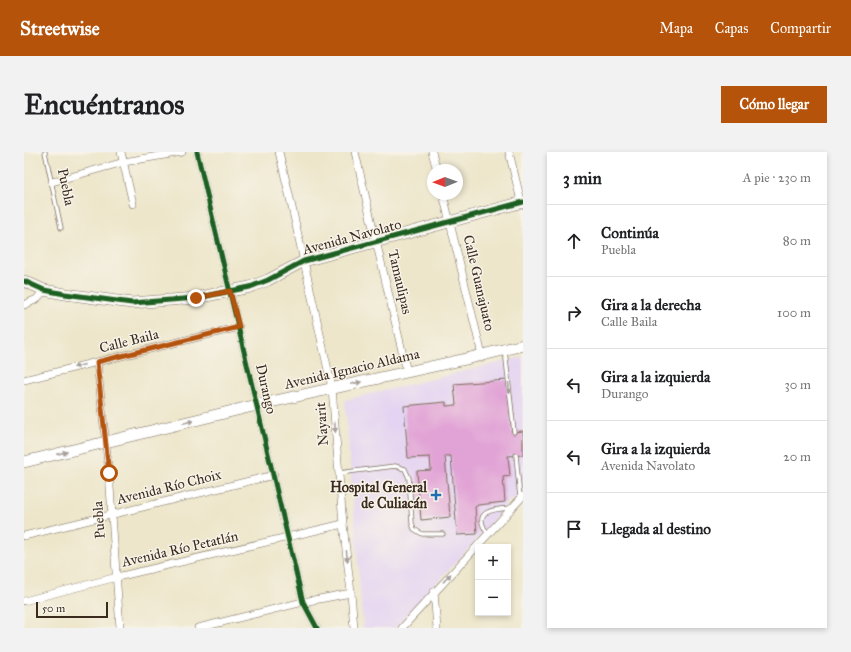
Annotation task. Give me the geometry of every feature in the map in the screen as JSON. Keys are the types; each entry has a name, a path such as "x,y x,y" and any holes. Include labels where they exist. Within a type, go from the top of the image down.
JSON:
{"street":[{"path":"121,152 133,204"},
{"path":"52,182 124,162 182,152"},
{"name":"Durango","path":"198,152 303,602 317,628"},
{"name":"Nayarit","path":"278,152 332,388 343,524 352,593 354,628"},
{"name":"Tamaulipas","path":"355,152 407,372"},
{"path":"432,152 435,164"},
{"path":"509,152 523,204"},
{"name":"Calle Guanajuato","path":"445,200 482,355"},
{"name":"Avenida Navolato","path":"24,281 44,290 102,300 132,303 188,298 250,287 268,280 304,261 523,204"},
{"path":"24,305 37,299 44,290"},
{"name":"Calle Baila","path":"24,380 239,327"},
{"name":"Avenida Ignacio Aldama","path":"24,462 257,405 482,355 523,344"},
{"name":"Puebla","path":"97,362 106,442 120,628"},
{"name":"Avenida Río Choix","path":"24,536 274,475"},
{"path":"402,628 522,498"},
{"name":"Avenida Río Petatlán","path":"24,602 117,577 343,524"},
{"path":"434,592 437,628"},
{"path":"198,628 303,602 352,593"}],"lane":[{"name":"Puebla","path":"45,152 61,228"},
{"path":"505,349 514,432"},
{"path":"516,455 522,498"},
{"path":"339,473 395,466 402,467 405,469 409,478 412,523 414,529 422,534 443,534"},
{"path":"488,534 481,522 486,513 492,509 512,508"}],"shaded area":[{"name":"Hospital General de Culiacán","path":"523,357 523,491 516,499 509,501 485,531 395,628 363,628 345,400"}],"building":[{"path":"507,380 512,432 523,431 523,455 508,456 510,476 503,477 505,502 478,505 475,507 477,534 457,535 451,456 445,456 450,517 421,520 417,471 431,470 430,457 408,458 404,406 446,402 446,406 456,405 454,384"}],"cycle path":[{"path":"197,152 303,602 317,628"},
{"path":"24,281 44,290 132,303 196,298 250,287 268,280 304,261 523,202"}],"place":[{"name":"Hospital General de Culiacán","path":"436,495"}],"route":[{"path":"109,473 97,362 239,327 230,291 196,298"}]}
